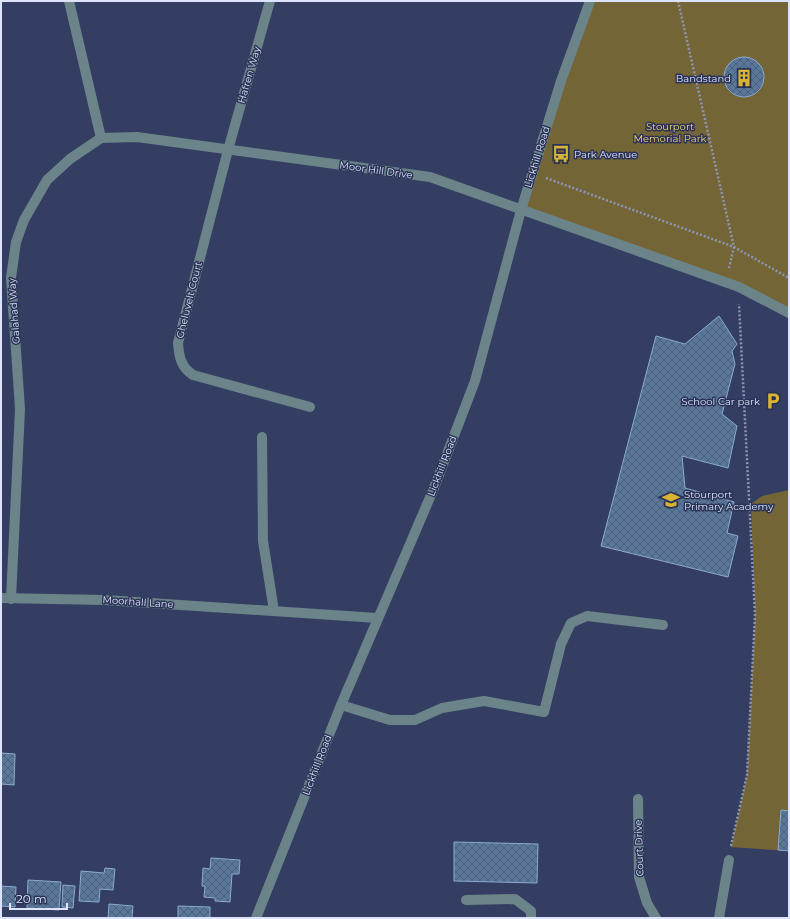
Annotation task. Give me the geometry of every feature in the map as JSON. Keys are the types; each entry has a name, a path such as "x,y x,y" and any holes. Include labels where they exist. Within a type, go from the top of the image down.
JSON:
{"street":[{"path":"69,1 100,138 137,137 228,150"},
{"name":"Hafren Way","path":"228,150 270,1"},
{"name":"Lickhill Road","path":"256,918 340,704 434,488 475,381 532,172 561,81 590,1"},
{"name":"Galahad Way","path":"6,598 20,409 11,278 16,242 24,220 47,180 70,159 100,138"},
{"name":"Moor Hill Drive","path":"228,150 430,177 521,210"},
{"name":"Gheluvelt Court","path":"228,150 178,343 180,358 185,370 192,375 310,407"},
{"path":"521,210 726,282 789,313"},
{"path":"262,437 263,541 274,611"},
{"name":"Moorhall Lane","path":"6,598 104,600 377,618"},
{"path":"340,704 390,720 415,720 442,708 484,701 544,712 561,644 571,623 587,616 663,625"},
{"name":"Court Drive","path":"638,799 639,877 647,903 656,918"},
{"path":"718,918 729,860"},
{"path":"466,900 515,899 531,911 530,918"}],"path":[{"path":"678,1 734,247 726,282"},
{"path":"532,172 734,247 789,278"},
{"path":"729,860 747,775 755,615 738,287"}],"green space":[{"name":"Stourport Memorial Park","path":"590,1 789,1 789,313 750,293 521,210"},
{"path":"789,490 789,851 731,847 747,775 755,615 751,504 762,496"}],"building":[{"name":"Bandstand","path":"748,57 755,60 761,66 764,77 763,85 755,94 748,97 740,97 733,94 725,85 724,73 727,66 736,58"},
{"path":"719,316 737,344 732,351 735,364 722,414 737,426 728,468 682,456 685,488 734,502 727,533 738,536 728,577 601,546 656,336 685,344"},
{"path":"1,753 15,754 14,785 1,784"},
{"path":"781,810 789,811 789,851 778,850"},
{"path":"454,842 538,844 537,883 454,881"},
{"path":"211,858 240,860 239,874 232,874 230,902 215,901 215,898 204,897 205,886 202,886 203,868 210,869"},
{"path":"105,868 115,869 113,890 100,889 99,902 79,901 81,871 104,873"},
{"path":"28,880 61,882 59,910 27,908"},
{"path":"63,885 75,886 73,908 62,907"},
{"path":"1,886 16,887 15,907 1,906"},
{"path":"109,904 133,906 132,918 108,918"},
{"path":"178,906 210,907 210,918 178,918"}],"place":[{"name":"Bandstand","path":"744,78"},
{"name":"Park Avenue","path":"561,154"},
{"name":"School Car park","path":"773,401"},
{"name":"Stourport Primary Academy","path":"671,500"}]}
